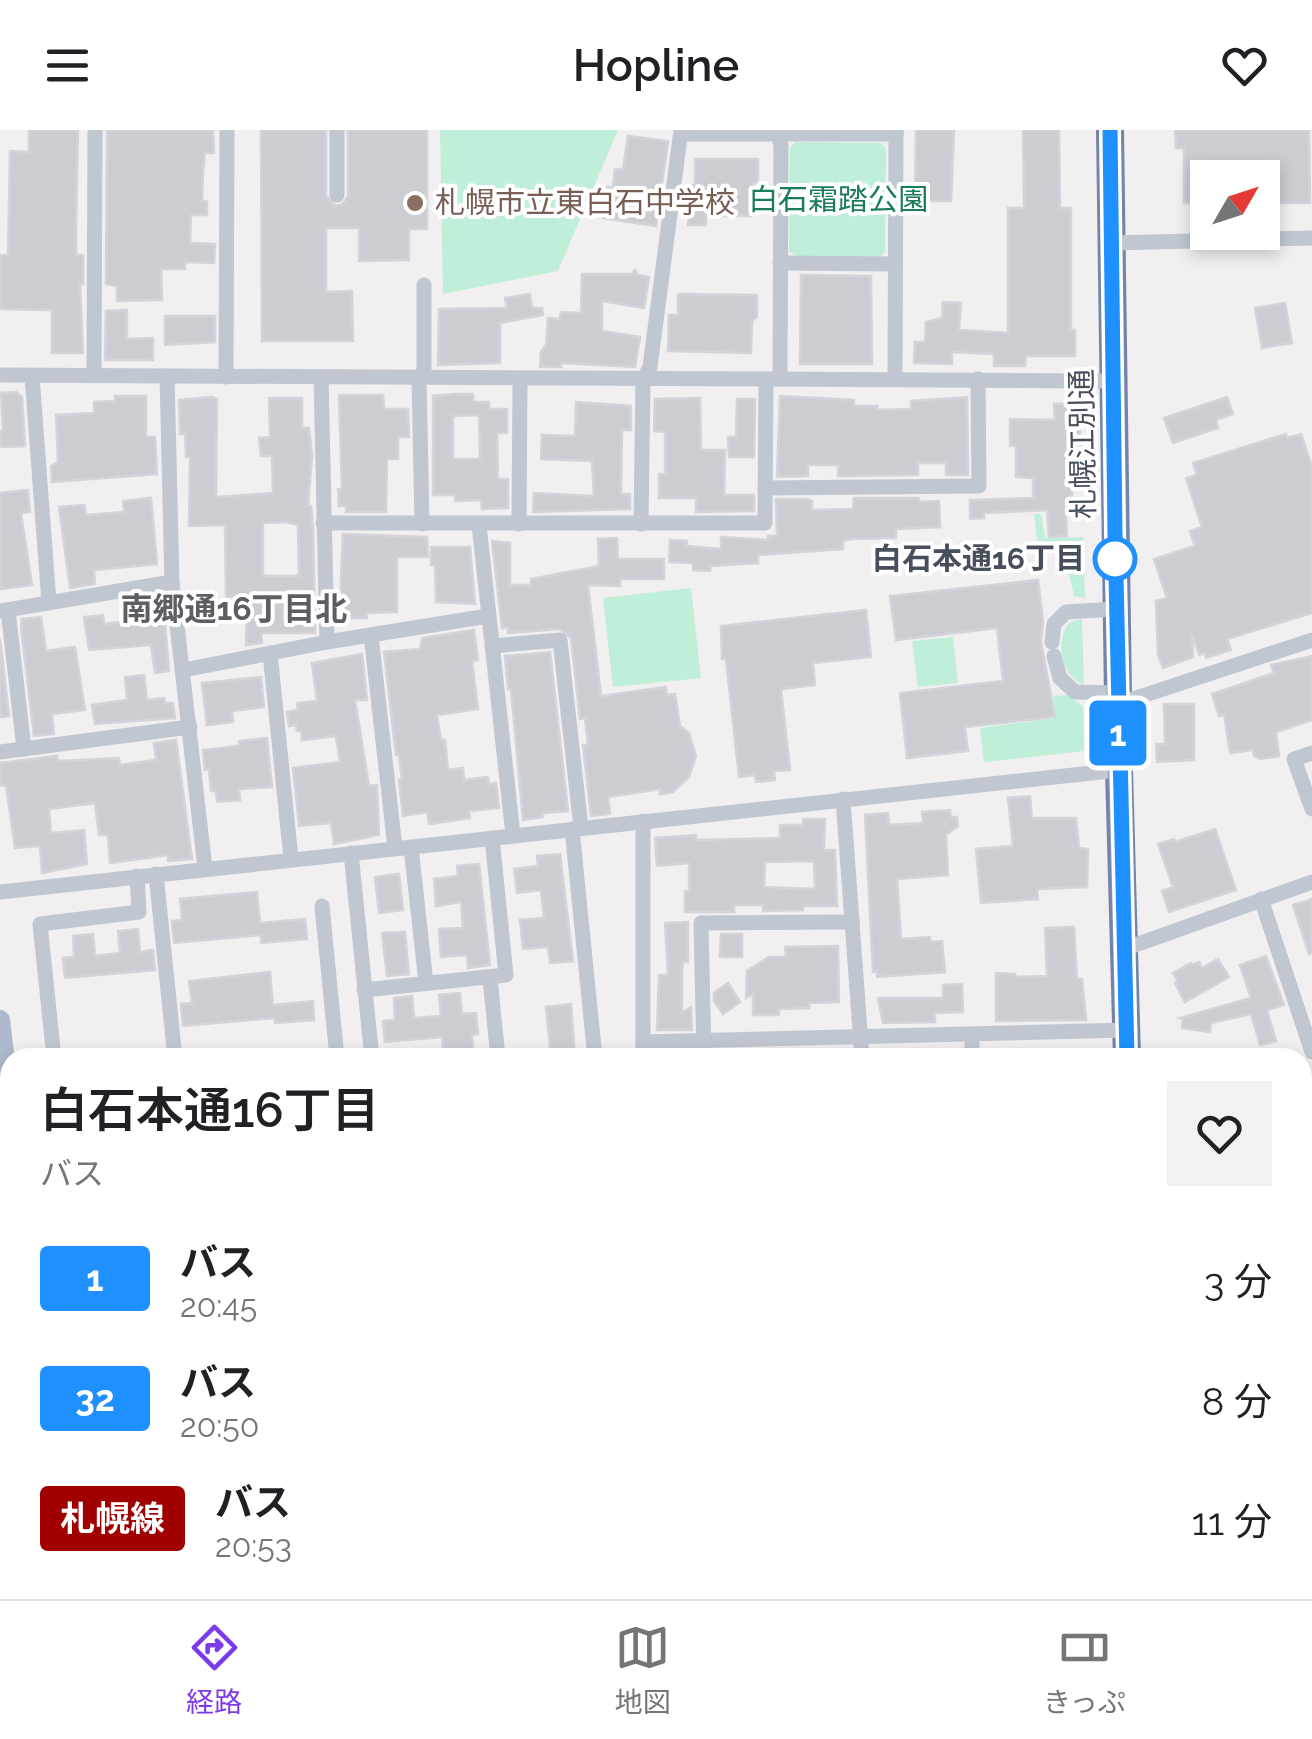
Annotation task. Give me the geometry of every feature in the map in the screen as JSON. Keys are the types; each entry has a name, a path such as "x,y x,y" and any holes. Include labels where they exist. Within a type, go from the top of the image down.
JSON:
{"highway":[{"name":"札幌江別通","path":"1110,130 1127,1048"}],"main road":[{"path":"0,1020 3,1048"}],"street":[{"path":"94,374 95,130"},
{"path":"226,376 228,130"},
{"path":"336,130 337,195"},
{"path":"323,523 765,523 780,262 782,146 778,131"},
{"path":"641,524 643,380 650,367 682,132 896,132 894,379"},
{"path":"1112,243 1312,238"},
{"path":"780,262 894,264"},
{"path":"422,524 424,284"},
{"path":"0,375 1112,381"},
{"path":"32,376 49,604"},
{"path":"167,376 172,582 204,868"},
{"path":"321,377 327,642"},
{"path":"519,524 520,378"},
{"path":"765,488 980,486 978,379"},
{"path":"479,525 514,835"},
{"path":"24,749 4,611 172,582"},
{"path":"1116,609 1066,612 1054,624 1053,649 1060,678 1075,692 1118,699 1312,640"},
{"path":"184,670 488,616"},
{"path":"371,635 426,983"},
{"path":"492,646 560,640 595,1048"},
{"path":"270,653 291,859"},
{"path":"0,752 190,727"},
{"path":"1312,753 1294,759 1312,809"},
{"path":"0,892 1119,770"},
{"path":"843,799 862,1048"},
{"path":"643,821 643,1048"},
{"path":"364,990 506,974 492,838"},
{"path":"351,853 371,1048"},
{"path":"156,874 175,1048"},
{"path":"53,1048 40,924 139,912 137,876"},
{"path":"1124,949 1312,882"},
{"path":"1261,899 1311,1048"},
{"path":"322,906 336,1048"},
{"path":"704,1048 701,923 852,922"},
{"path":"490,978 497,1048"},
{"path":"718,1048 861,1038 1127,1030"},
{"path":"972,1034 972,1048"}],"green space":[{"path":"440,130 618,130 558,271 443,294"},
{"name":"白石霜踏公園","path":"795,142 881,143 886,149 885,252 880,257 795,256 789,251 790,148"},
{"path":"1034,514 1041,514 1045,538 1083,537 1085,598 1074,596 1065,555 1038,546"},
{"path":"691,588 701,678 613,687 603,598"},
{"path":"1082,619 1084,685 1065,666 1061,647 1070,622"},
{"path":"953,637 958,683 918,687 912,641"},
{"path":"1067,695 1083,706 1085,751 984,762 980,728 1055,718 1053,696"}],"building":[{"path":"29,130 78,130 76,255 83,255 83,353 52,353 52,310 0,309 0,255 8,255 10,151 29,152"},
{"path":"107,130 213,130 214,153 205,153 203,172 202,201 207,201 207,215 191,215 190,243 215,244 214,263 185,262 185,269 161,269 162,300 117,301 117,286 106,284"},
{"path":"261,130 326,130 326,196 336,206 348,196 348,130 427,130 427,229 409,229 409,260 359,261 359,228 326,228 326,292 352,291 353,341 262,341"},
{"path":"916,130 954,130 951,201 915,201"},
{"path":"1023,130 1059,130 1060,208 1071,208 1071,330 1075,330 1075,356 1026,356 1025,366 994,366 994,354 952,352 952,364 914,363 915,342 925,342 926,322 942,318 943,302 961,303 959,330 1008,333 1008,208 1024,208"},
{"path":"1175,130 1309,130 1310,203 1280,203 1280,160 1190,160 1190,203 1184,203 1184,148 1176,148"},
{"path":"628,136 668,141 656,226 603,218 607,187 613,187 615,169 623,170"},
{"path":"695,159 758,159 758,181 752,186 752,216 706,216 706,225 688,225"},
{"path":"635,270 638,275 649,277 644,308 602,301 602,331 640,337 635,367 561,363 561,367 540,367 548,318 560,319 561,312 581,313 582,274 631,274"},
{"path":"801,275 871,276 872,364 800,364"},
{"path":"530,294 532,308 542,308 543,315 500,323 500,363 438,365 439,309 507,308 505,298"},
{"path":"678,294 757,295 751,353 668,351 669,315 678,315"},
{"path":"1285,303 1292,343 1262,348 1255,308"},
{"path":"127,310 127,339 153,338 153,360 105,360 106,311"},
{"path":"165,316 215,316 215,342 165,345"},
{"path":"16,392 22,397 25,446 0,447 1,393"},
{"path":"473,394 473,402 489,402 489,409 507,409 507,433 497,433 498,479 508,479 508,508 482,509 481,500 455,501 455,495 433,495 433,396","holes":["479,415 480,459 453,459 453,416"]},
{"path":"339,395 383,395 384,409 408,409 409,437 398,437 398,459 387,459 386,512 346,512 346,506 339,506"},
{"path":"115,396 146,396 146,437 155,437 157,474 52,482 51,466 58,462 56,415 94,413 94,402 115,401"},
{"path":"780,396 854,400 854,406 877,406 877,410 911,409 911,401 967,397 968,475 946,475 946,463 918,463 918,475 838,476 838,465 808,465 808,476 777,477"},
{"path":"1227,397 1233,414 1216,420 1218,428 1173,443 1164,418"},
{"path":"269,398 302,398 302,428 309,428 312,455 308,506 313,528 315,633 261,633 262,643 246,645 247,597 226,597 225,525 189,526 190,457 186,457 185,434 180,434 179,400 217,399 216,497 273,493 272,456 261,456 259,438 270,437","holes":["263,523 298,525 299,576 263,576"]},
{"path":"700,398 701,450 725,450 724,495 754,495 754,511 696,512 696,498 659,498 659,474 665,474 665,432 654,431 655,399"},
{"path":"737,399 755,399 754,457 729,457 728,437 736,437"},
{"path":"576,402 631,406 631,430 622,430 621,494 630,494 630,509 533,512 534,493 594,496 592,461 541,459 542,435 575,436"},
{"path":"1074,403 1075,429 1080,428 1081,445 1072,445 1072,500 1065,501 1067,536 1049,537 1047,510 984,513 984,518 970,519 970,500 1033,498 1033,478 1016,477 1016,446 1010,446 1010,419 1055,420 1054,404"},
{"path":"1286,434 1287,438 1301,434 1312,466 1312,613 1227,639 1231,650 1206,658 1205,653 1199,655 1192,635 1193,657 1163,668 1158,655 1156,601 1167,598 1154,559 1195,546 1190,531 1202,527 1186,478 1197,475 1193,463"},
{"path":"28,490 30,512 21,513 32,585 0,589 0,493"},
{"path":"151,498 157,564 94,570 95,584 70,588 59,507 84,505 86,515 124,512 123,501"},
{"path":"854,498 939,501 940,527 896,529 896,538 851,539 843,541 843,549 758,555 758,563 711,566 710,571 693,570 693,563 669,562 670,540 721,549 721,537 768,540 768,536 777,536 776,499 807,499 812,501 812,510 853,509"},
{"path":"343,534 427,537 428,557 397,557 397,612 344,618 344,603 340,603"},
{"path":"617,538 618,559 664,559 664,579 620,579 620,586 588,585 601,696 666,687 667,695 675,694 680,726 689,733 696,756 689,777 673,792 660,794 660,789 608,797 610,814 591,816 583,745 588,745 585,718 580,719 571,638 560,629 508,633 508,627 502,628 492,541 510,543 510,585 531,585 531,579 599,566 598,539"},
{"path":"431,547 470,547 475,604 436,602"},
{"path":"1038,580 1041,642 1055,717 965,727 968,751 907,758 900,693 1003,681 997,628 896,640 890,596"},
{"path":"157,606 158,612 164,612 169,671 155,673 151,645 89,650 84,617 103,615 104,624 146,619 145,607"},
{"path":"866,610 871,657 813,663 815,685 781,689 790,770 774,771 775,780 756,782 755,775 739,777 721,626"},
{"path":"41,617 46,651 75,647 85,710 52,714 54,734 34,736 21,627 22,619"},
{"path":"474,630 478,660 472,661 478,709 437,715 448,770 463,768 464,780 488,777 489,784 496,783 499,808 469,811 470,818 429,824 427,812 403,816 402,780 384,652 420,649 422,638"},
{"path":"0,639 9,716 0,717"},
{"path":"550,652 568,811 523,820 505,656"},
{"path":"362,654 367,700 355,700 369,786 377,785 379,835 334,844 331,823 299,826 293,768 340,762 336,736 302,740 296,725 289,726 287,712 298,710 297,703 317,701 312,663"},
{"path":"1312,656 1312,720 1276,732 1279,756 1260,759 1253,750 1230,753 1224,714 1219,716 1212,694 1274,673 1271,665"},
{"path":"144,675 147,700 164,698 165,703 173,703 175,718 95,724 92,705 127,700 125,677"},
{"path":"261,677 264,707 232,711 233,722 207,725 202,683"},
{"path":"1164,704 1194,704 1194,760 1157,762 1156,744 1165,744"},
{"path":"267,738 272,787 239,789 240,800 217,802 216,791 211,791 209,769 205,770 203,750"},
{"path":"176,740 192,859 168,861 168,855 110,863 108,835 99,835 95,803 49,809 51,833 84,830 87,864 42,873 40,846 15,848 6,785 0,786 0,763 57,756 58,761 119,758 120,765 156,760 154,743"},
{"path":"1030,796 1032,818 1076,818 1079,848 1088,849 1087,887 1037,889 1038,899 981,903 976,849 1013,846 1008,798"},
{"path":"950,810 951,817 957,817 958,826 946,835 948,875 897,879 901,939 930,937 930,942 942,941 945,972 877,977 877,971 873,972 865,815 888,813 889,825 923,823 922,812"},
{"path":"803,819 825,819 824,850 835,850 837,906 763,911 763,905 734,905 734,912 685,912 689,863 657,866 655,838 780,838 780,825 803,825","holes":["814,861 815,889 764,887 765,862"]},
{"path":"1215,829 1236,890 1169,912 1162,891 1173,887 1158,844"},
{"path":"560,854 573,961 550,963 548,947 523,949 520,920 544,918 541,890 517,893 514,869 538,866 537,856"},
{"path":"479,864 490,965 468,968 467,955 441,957 439,929 463,928 461,902 436,906 434,879 458,876 457,866"},
{"path":"399,874 403,910 379,913 375,877"},
{"path":"257,892 260,923 305,919 307,939 261,943 261,935 174,943 172,921 182,920 180,899"},
{"path":"1312,899 1312,954 1309,954 1293,905"},
{"path":"688,922 682,1013 691,1007 692,1030 657,1030 659,975 668,975 665,923"},
{"path":"1074,927 1077,979 1082,979 1086,1020 996,1021 996,973 1047,976 1045,928"},
{"path":"138,929 140,952 153,950 155,970 65,978 63,958 74,957 73,936 93,934 95,956 120,953 118,931"},
{"path":"405,932 409,974 387,976 382,933"},
{"path":"721,934 742,934 742,957 720,957"},
{"path":"838,946 839,1002 779,1009 779,1015 753,1015 753,994 746,998 747,971 769,957 786,957 785,947"},
{"path":"1266,956 1284,1005 1267,1010 1276,1041 1260,1045 1251,1014 1211,1023 1210,1032 1182,1028 1180,1018 1251,998 1240,965"},
{"path":"1218,959 1229,977 1185,1002 1173,973 1191,963 1199,962 1202,968"},
{"path":"270,972 273,1005 313,1001 314,1020 275,1023 274,1018 183,1026 181,1004 192,1003 189,981"},
{"path":"728,983 740,1002 723,1014 714,1001 714,993"},
{"path":"962,984 963,1012 935,1013 935,1022 883,1023 878,998 943,998 943,985"},
{"path":"460,993 462,1014 476,1013 478,1034 472,1035 473,1048 443,1048 442,1037 385,1042 383,1021 395,1020 394,998 412,996 414,1018 441,1016 439,995"},
{"path":"571,1004 574,1048 550,1048 546,1007"}],"bus line":[{"name":"1","path":"1110,130 1127,1048"}],"place":[{"name":"札幌市立東白石中学校","path":"415,203"},
{"name":"白石本通16丁目","path":"1115,559"}],"district":[{"name":"南郷通16丁目北","path":"234,609"}]}
